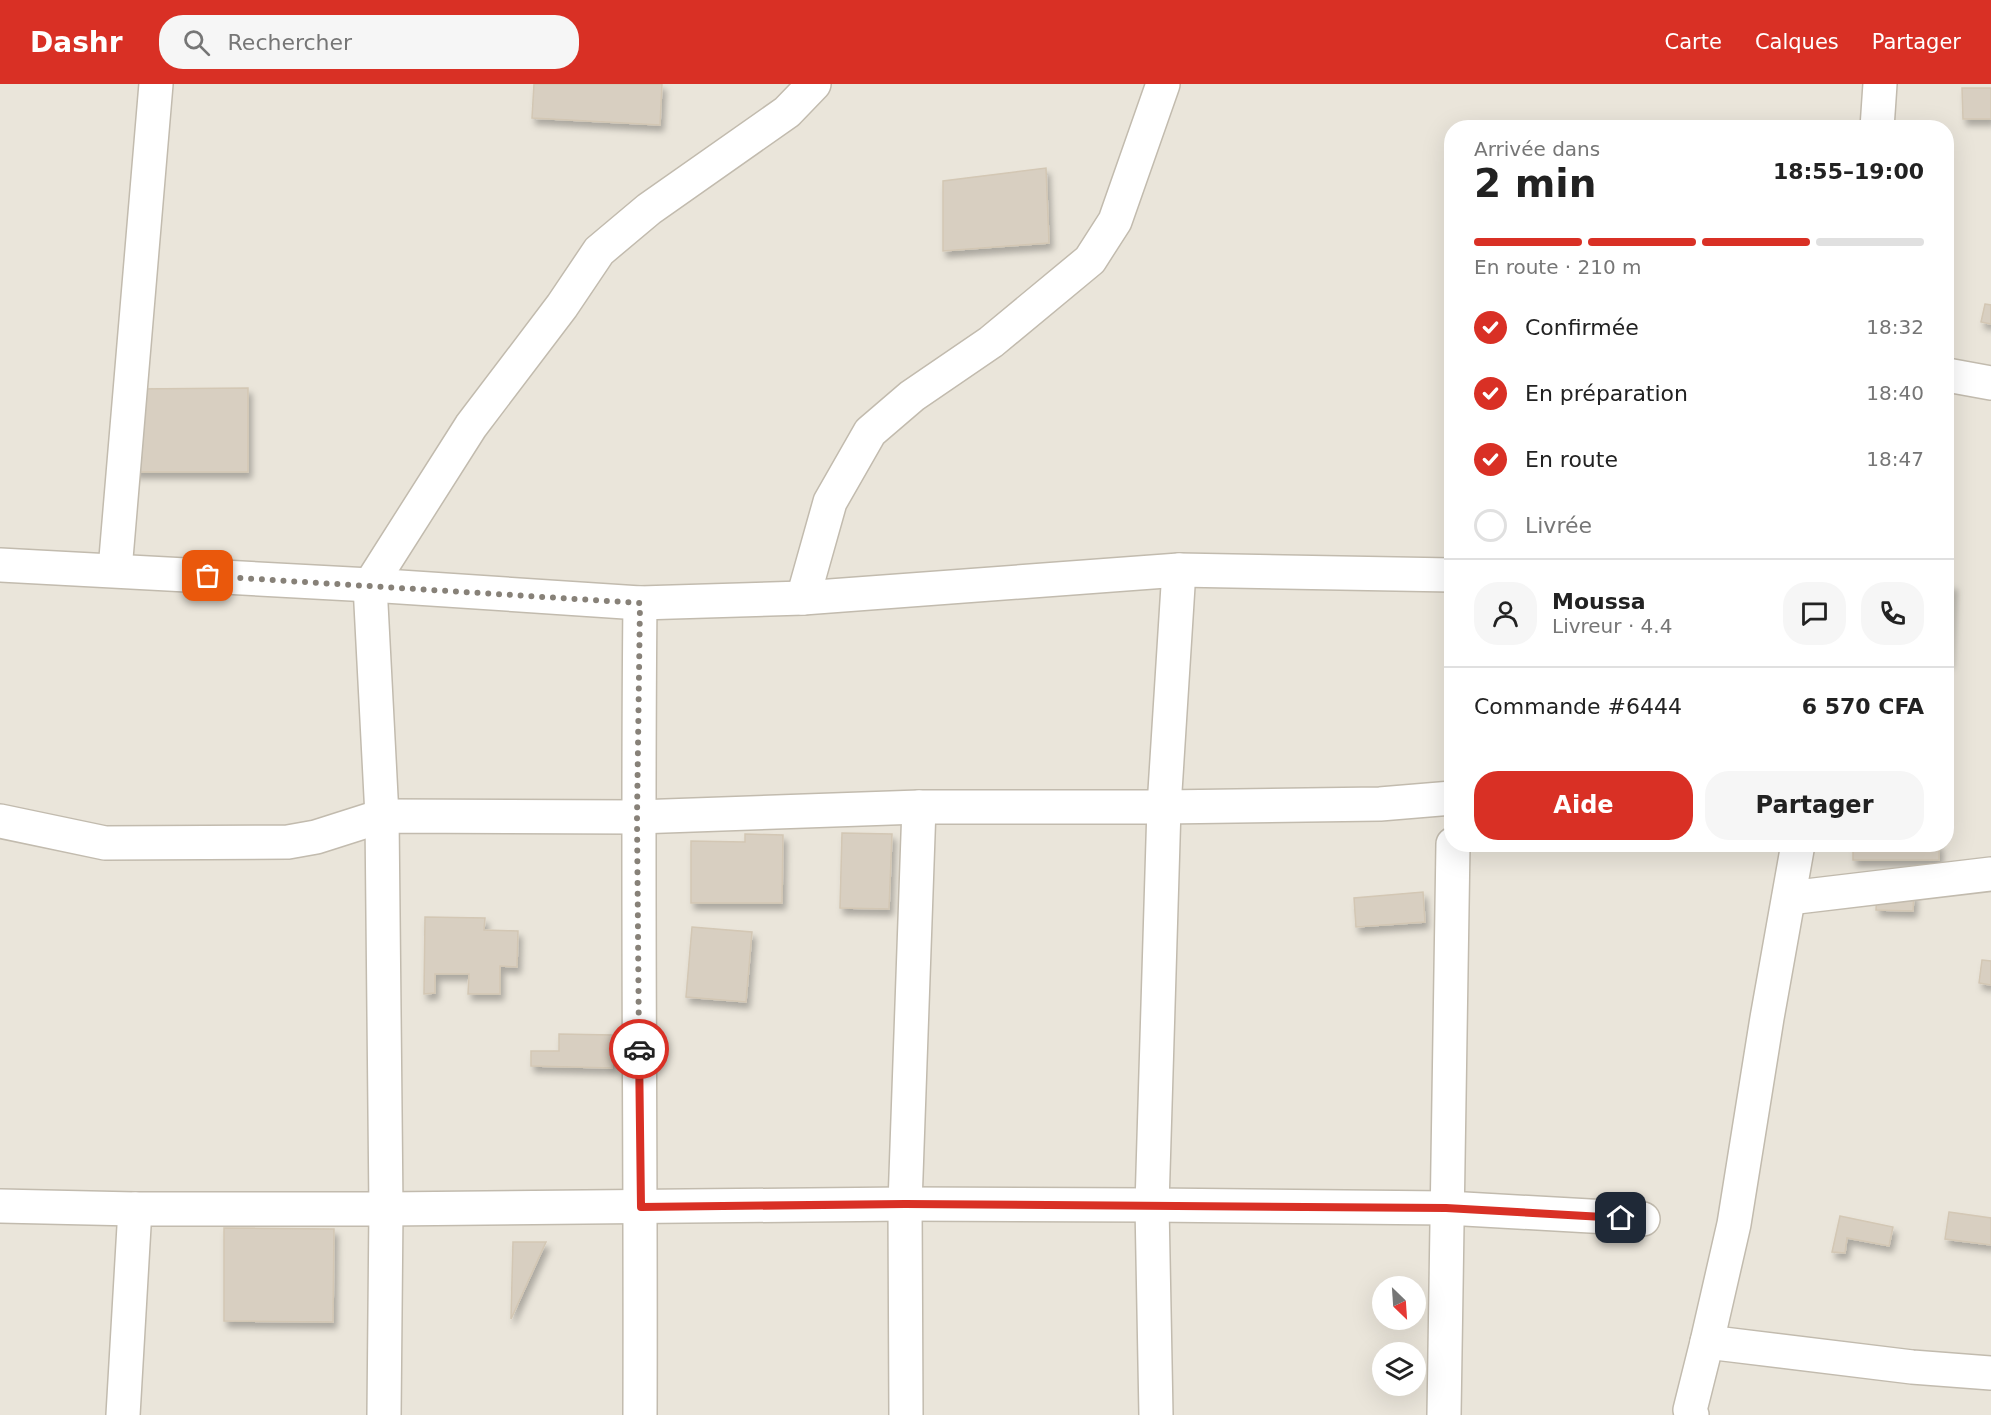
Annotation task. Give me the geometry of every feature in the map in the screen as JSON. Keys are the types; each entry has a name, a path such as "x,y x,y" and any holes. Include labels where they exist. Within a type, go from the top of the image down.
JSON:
{"street":[{"path":"115,570 156,84"},
{"path":"384,1415 386,1209 382,816 370,585 471,426 562,306 599,251 649,209 787,112 814,84"},
{"path":"803,598 830,502 870,432 912,396 991,342 1090,260 1115,221 1163,84"},
{"path":"1878,120 1880,84"},
{"path":"1954,376 1991,383"},
{"path":"0,565 370,585 640,603 803,598 1179,570 1444,575"},
{"path":"1156,1415 1152,1205 1164,807 1179,570"},
{"path":"640,603 637,817 641,1207 640,1415"},
{"path":"0,821 105,843 276,842 316,837 382,816 637,817 919,807 1380,804 1444,799"},
{"path":"906,1415 905,1204 919,807"},
{"path":"1444,1415 1453,852"},
{"path":"1690,1413 1734,1224 1797,852"},
{"path":"1789,898 1991,874"},
{"path":"0,1206 135,1209 386,1209 905,1204 1152,1205 1446,1208 1643,1219"},
{"path":"123,1415 135,1209"},
{"path":"1707,1342 1912,1367 1991,1373"}],"shaded area":[{"path":"0,84 1991,84 1991,1415 0,1415"}],"building":[{"path":"534,84 662,84 660,125 532,118"},
{"path":"1962,88 1991,88 1991,119 1963,119"},
{"path":"1046,168 1049,243 943,251 943,181"},
{"path":"1985,304 1991,305 1991,324 1981,322"},
{"path":"248,388 248,472 133,472 134,389"},
{"path":"842,833 892,834 889,909 840,908"},
{"path":"745,834 783,835 782,903 691,903 691,841 745,842"},
{"path":"1853,852 1939,852 1939,860 1853,860"},
{"path":"1423,892 1425,922 1356,927 1354,898"},
{"path":"1877,892 1914,893 1913,911 1876,910"},
{"path":"425,917 485,918 484,930 518,931 517,967 500,966 500,994 468,994 469,974 435,974 435,993 424,994"},
{"path":"692,927 752,932 746,1002 686,997"},
{"path":"1982,960 1991,961 1991,985 1979,983"},
{"path":"559,1034 613,1035 612,1068 531,1066 531,1051 559,1051"},
{"path":"1949,1212 1991,1218 1991,1245 1945,1239"},
{"path":"1840,1216 1893,1227 1889,1246 1847,1238 1845,1253 1832,1252"},
{"path":"224,1228 334,1229 333,1322 224,1321"},
{"path":"513,1242 546,1242 511,1319"}],"way so far":[{"path":"208,576 640,603 637,817 639,1049"}],"route":[{"path":"639,1049 641,1207 905,1204 1446,1208 1621,1218"}]}
